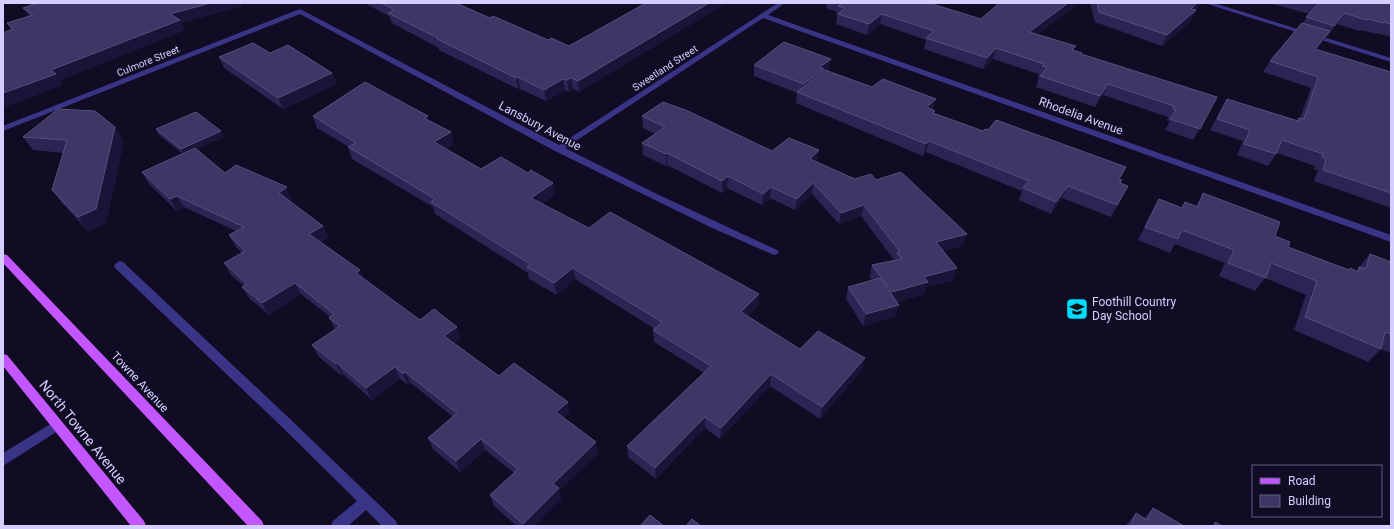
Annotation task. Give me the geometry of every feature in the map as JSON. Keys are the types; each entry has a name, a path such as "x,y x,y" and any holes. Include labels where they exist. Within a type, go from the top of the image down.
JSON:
{"main road":[{"name":"Towne Avenue","path":"3,257 256,526"},
{"name":"North Towne Avenue","path":"3,358 139,526"}],"street":[{"name":"Sweetland Street","path":"558,149 782,3"},
{"path":"1207,3 1391,60"},
{"name":"Culmore Street","path":"3,130 300,11"},
{"name":"Lansbury Avenue","path":"300,11 558,149 699,219 774,252"},
{"name":"Rhodelia Avenue","path":"764,16 1391,239"},
{"path":"119,265 285,422 391,526"},
{"path":"3,460 57,424"},
{"path":"338,526 366,502"}],"building":[{"path":"34,3 211,3 170,14 180,20 51,70 56,74 3,93 3,33 13,29 7,23 33,15 23,8 35,4"},
{"path":"381,3 456,3 490,18 493,16 548,40 551,38 569,46 646,3 709,3 578,81 571,78 567,80 563,79 544,90 518,77 516,78 388,13 395,10"},
{"path":"842,3 929,3 981,19 999,3 1068,3 1029,32 1076,46 1072,50 1082,53 1081,54 1217,97 1200,129 1170,119 1176,110 1173,109 1174,106 1108,84 1100,96 1040,76 1047,67 1042,66 1044,64 996,48 987,58 926,38 934,31 882,14 869,24 838,14 845,8 838,6"},
{"path":"1097,3 1197,3 1191,9 1196,10 1167,35 1099,12"},
{"path":"1315,3 1391,3 1391,24 1367,20 1344,13 1334,26 1306,17 1318,4"},
{"path":"1302,23 1330,31 1315,49 1391,72 1391,193 1323,170 1326,159 1322,157 1323,154 1282,140 1276,154 1244,144 1250,130 1217,119 1227,99 1298,121 1299,118 1304,119 1318,77 1270,61"},
{"path":"784,42 831,59 820,67 824,69 804,84 754,65"},
{"path":"253,43 270,53 288,45 332,73 278,98 219,57"},
{"path":"825,70 872,87 883,79 936,99 927,107 935,111 933,113 983,131 985,129 988,130 996,120 1126,167 1119,179 1122,180 1120,183 1128,186 1117,205 1068,186 1056,202 1023,188 1029,181 929,141 926,144 797,92"},
{"path":"365,82 428,116 424,118 451,132 434,142 481,169 501,157 528,173 531,170 553,183 531,198 589,228 610,212 759,294 741,312 800,349 818,331 865,358 822,407 771,374 721,428 705,417 655,468 627,446 711,366 653,330 662,322 573,268 554,283 527,267 530,264 431,202 435,199 348,147 356,143 313,116"},
{"path":"663,102 688,111 772,151 789,138 819,150 810,159 855,179 871,174 876,180 901,172 967,234 936,242 957,268 924,277 928,282 892,292 872,265 902,259 897,253 900,252 864,205 841,213 813,183 797,199 771,187 763,194 728,176 722,181 667,153 666,154 642,143 665,127 642,116"},
{"path":"58,109 95,111 115,127 96,209 78,217 52,190 67,140 23,137"},
{"path":"196,112 221,131 181,149 156,129"},
{"path":"195,148 225,173 236,165 287,187 279,193 323,226 309,234 360,270 356,273 420,320 434,309 457,327 444,336 499,376 514,363 568,402 556,412 596,442 553,484 559,488 523,524 490,495 518,469 481,439 456,461 428,438 457,413 405,372 403,374 395,367 366,388 337,363 336,364 312,345 340,326 329,318 334,314 295,283 262,303 242,287 247,284 224,263 245,251 229,235 244,227 177,196 170,199 142,172"},
{"path":"1203,193 1280,222 1275,236 1290,242 1288,247 1349,270 1350,268 1358,272 1359,267 1366,269 1370,254 1391,262 1391,334 1385,332 1381,349 1305,317 1317,281 1271,263 1266,278 1228,263 1234,250 1182,230 1178,239 1145,227 1159,199 1182,208 1185,202 1198,207"},
{"path":"880,278 899,305 866,314 848,287"},
{"path":"1153,508 1184,526 1130,526 1136,513 1147,520"},
{"path":"650,515 664,526 640,526"},
{"path":"692,519 701,526 686,526"},
{"path":"1215,522 1222,526 1214,526"}],"place":[{"name":"Foothill Country Day School","path":"1077,309"}]}
